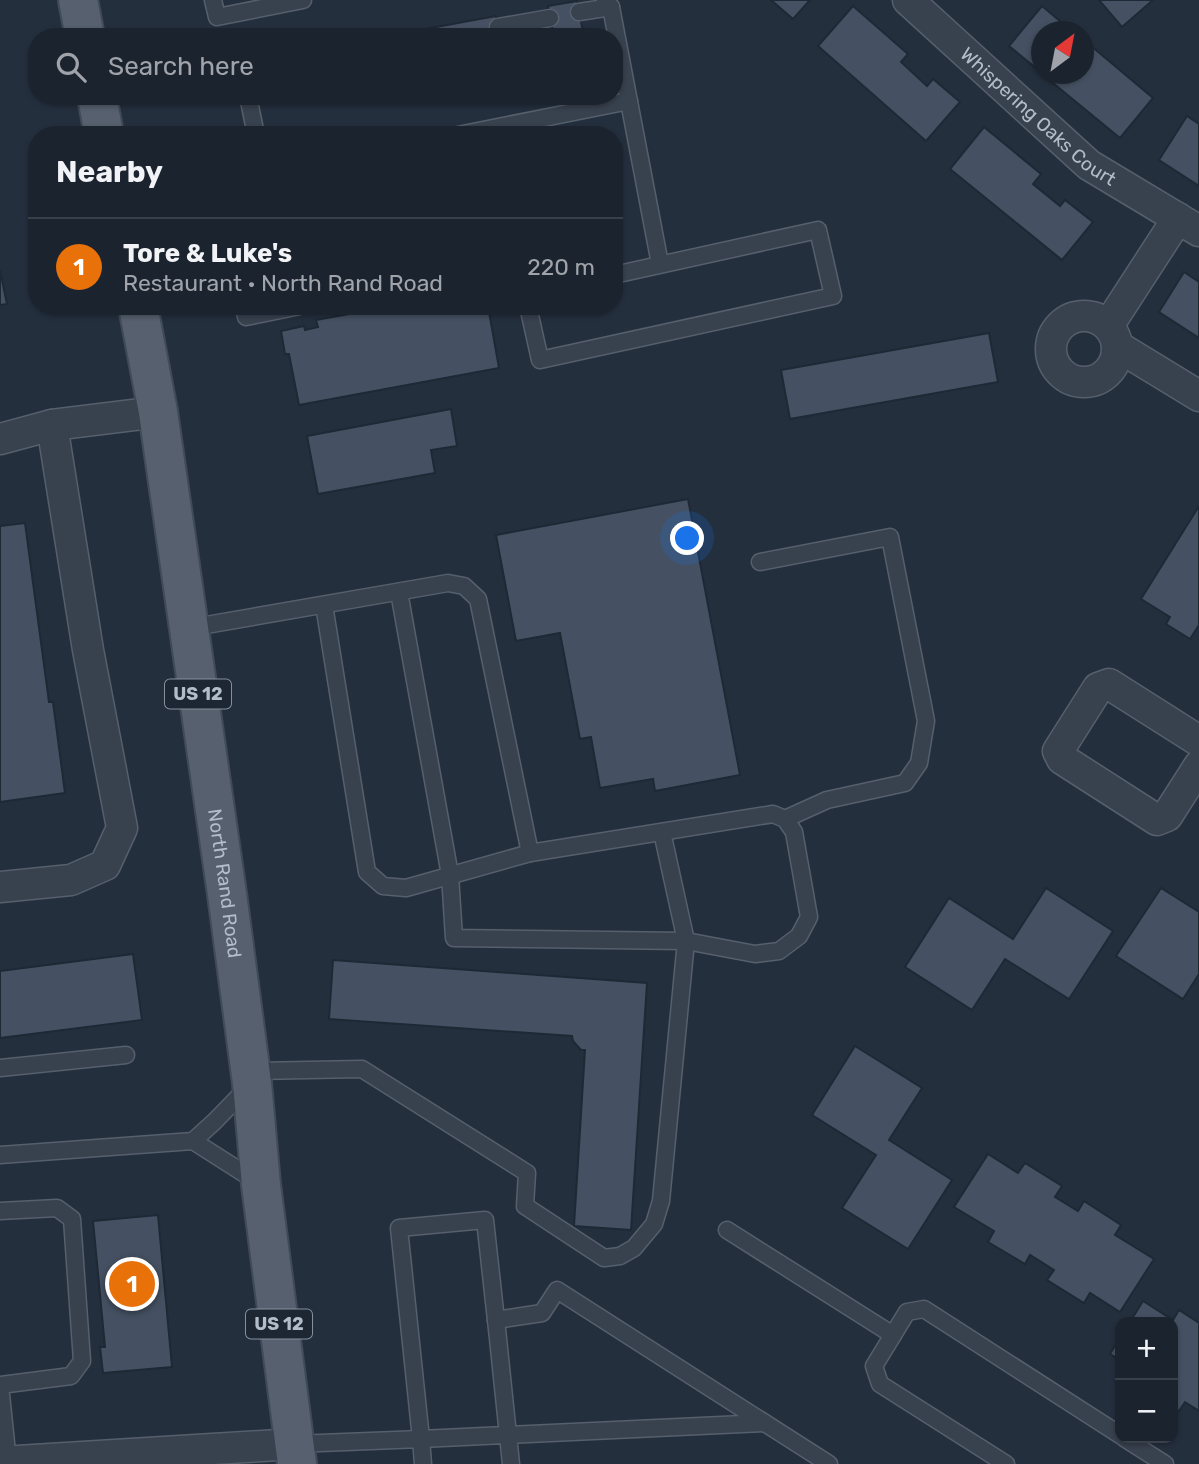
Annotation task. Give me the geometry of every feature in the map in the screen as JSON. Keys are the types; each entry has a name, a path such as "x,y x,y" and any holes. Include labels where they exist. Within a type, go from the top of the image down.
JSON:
{"main road":[{"path":"78,0 83,28"},
{"path":"99,105 102,126"},
{"name":"North Rand Road","path":"140,315 158,412 252,1077 261,1185 296,1454"}],"street":[{"name":"Whispering Oaks Court","path":"908,0 1089,165 1189,225 1113,336 1199,396"},
{"path":"0,439 52,425 158,412"},
{"path":"0,887 72,880 105,865 122,828 88,650 52,425"},
{"path":"1194,783 1167,816 1157,820 1062,760 1058,751 1098,688 1110,684 1199,741"},
{"path":"4,1462 296,1454"}],"lane":[{"path":"213,0 217,17 303,0"},
{"path":"579,12 608,3 613,28"},
{"path":"498,27 550,18"},
{"path":"623,74 660,264"},
{"path":"623,103 629,102"},
{"path":"250,105 254,126"},
{"path":"504,126 613,105"},
{"path":"530,315 540,359 833,296 818,230 623,273"},
{"path":"760,562 890,537 926,721 919,763 905,783 827,800 785,820"},
{"path":"189,628 448,583 464,586 478,599 530,853"},
{"path":"324,605 368,872 383,886 406,887 450,875 530,853 773,814 785,820 794,832 809,917 799,936 779,951 755,954 686,941 454,938 450,875 399,592"},
{"path":"0,1155 193,1140 214,1122 252,1077 362,1069 527,1173 525,1206 604,1258 620,1256 634,1248 654,1224 661,1201 686,941 662,832"},
{"path":"0,1068 126,1055"},
{"path":"193,1140 261,1185"},
{"path":"0,1212 57,1208 72,1219 82,1361 71,1376 0,1385 4,1462"},
{"path":"423,1464 399,1228 485,1220 511,1464"},
{"path":"727,1230 893,1335"},
{"path":"496,1320 542,1313 556,1290 829,1464"},
{"path":"1006,1464 880,1384 874,1366 907,1312 924,1309 1115,1432"},
{"path":"296,1454 421,1439 765,1423"},
{"path":"1132,1443 1165,1464"}],"building":[{"path":"771,0 810,0 793,19"},
{"path":"1099,0 1153,0 1122,27"},
{"path":"577,1 582,28 552,28 548,6"},
{"path":"853,6 908,54 901,62 927,86 933,79 960,102 926,141 818,46"},
{"path":"1042,6 1060,21 1031,21 1031,64 1009,46"},
{"path":"496,16 498,28 431,28"},
{"path":"1094,48 1153,98 1120,138 1054,84 1094,84"},
{"path":"1187,116 1199,124 1199,186 1159,160"},
{"path":"984,127 1041,174 1033,184 1060,206 1065,200 1093,222 1062,260 950,169"},
{"path":"0,270 7,304 0,305"},
{"path":"1184,272 1199,282 1199,338 1159,312"},
{"path":"344,315 490,315 499,368 299,405 289,354 285,354 281,331 304,326 305,330 318,327 316,320"},
{"path":"989,333 998,382 790,419 781,370"},
{"path":"451,409 457,446 431,450 435,473 318,494 307,436"},
{"path":"688,499 740,775 655,791 653,779 600,788 591,737 580,739 560,633 516,641 496,535"},
{"path":"1199,506 1199,625 1190,639 1166,624 1170,617 1141,599"},
{"path":"25,523 49,702 53,702 65,793 0,802 0,526"},
{"path":"1046,888 1113,931 1069,999 1005,959 972,1010 905,967 949,898 1013,939"},
{"path":"1161,888 1199,912 1199,974 1183,999 1116,956"},
{"path":"133,954 142,1020 0,1038 0,971"},
{"path":"333,960 647,983 631,1230 574,1226 585,1050 581,1050 572,1036 329,1019"},
{"path":"855,1046 922,1088 889,1140 952,1180 908,1249 842,1208 876,1155 812,1115"},
{"path":"988,1154 1018,1173 1025,1163 1062,1186 1055,1197 1078,1211 1084,1201 1121,1225 1115,1235 1154,1259 1120,1312 1090,1293 1084,1303 1047,1280 1054,1270 1030,1255 1025,1264 988,1242 994,1231 954,1207"},
{"path":"158,1215 172,1367 103,1373 100,1347 105,1347 93,1221"},
{"path":"1143,1301 1168,1317 1133,1317"},
{"path":"1179,1310 1199,1323 1199,1411 1185,1402 1179,1411 1178,1317 1175,1317"}],"place":[{"name":"Tore & Luke's","path":"132,1284"}]}
